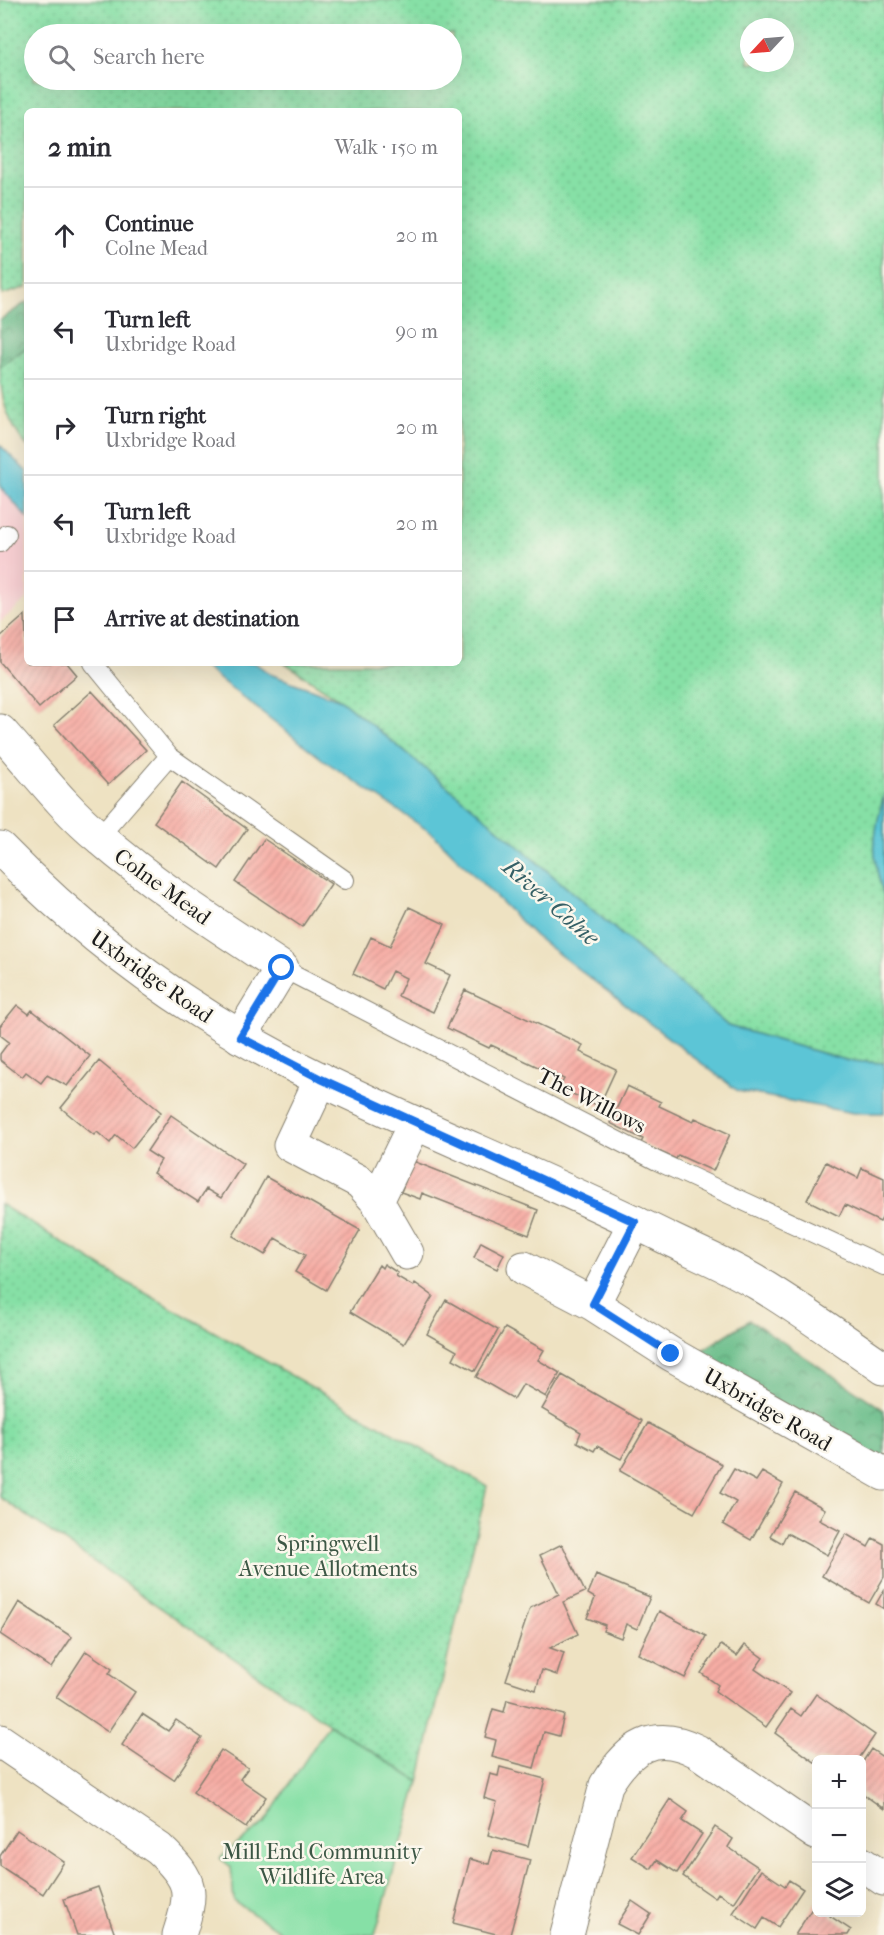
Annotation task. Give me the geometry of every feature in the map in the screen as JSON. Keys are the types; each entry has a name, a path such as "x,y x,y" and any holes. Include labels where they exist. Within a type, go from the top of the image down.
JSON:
{"street":[{"name":"Colne Mead","path":"0,731 66,806 98,837 148,878 282,968"},
{"name":"Uxbridge Road","path":"0,848 35,884 93,936 186,1003 240,1037 321,1079 635,1222 758,1283 884,1368"},
{"path":"240,1037 282,968"},
{"path":"321,1079 290,1145 360,1182 377,1201 407,1253"},
{"path":"377,1201 416,1123"},
{"path":"593,1304 635,1222"},
{"name":"Uxbridge Road","path":"524,1268 593,1304 681,1360 884,1474"},
{"path":"0,1741 159,1849 177,1866 188,1883 188,1906 179,1935"},
{"path":"567,1935 606,1785 619,1762 645,1744 664,1741 682,1743 812,1830"},
{"path":"866,1867 884,1879"}],"lane":[{"path":"95,666 169,756 345,880"},
{"path":"98,837 169,756"},
{"name":"The Willows","path":"282,968 657,1161 884,1266"}],"shaded area":[{"path":"0,486 24,514 24,602 0,622"}],"green space":[{"path":"0,0 884,0 884,1063 849,1061 728,1026 476,810 341,700 290,666 462,666 462,108 24,108 24,288 2,295"},
{"path":"24,304 24,349 0,367 0,320"},
{"path":"24,349 24,442 6,409 0,367"},
{"name":"Springwell Avenue Allotments","path":"0,1204 131,1285 487,1486 419,1782 329,1724 0,1497"},
{"path":"750,1320 884,1410 884,1463 693,1356"},
{"name":"Mill End Community Wildlife Area","path":"329,1724 419,1782 375,1935 285,1935 234,1901 231,1867 220,1858 264,1823"}],"water":[{"path":"0,445 24,469 24,514 0,486"},
{"name":"River Colne","path":"203,666 259,666 270,674 341,700 476,810 728,1026 849,1061 884,1063 884,1113 853,1113 738,1091 535,936 433,834 322,759"},
{"path":"884,794 884,897 875,856 875,834"}],"building":[{"path":"24,616 24,666 70,666 77,675 39,708 0,662 0,637"},
{"path":"92,691 146,750 108,785 54,725"},
{"path":"182,782 247,829 219,869 154,822"},
{"path":"264,839 331,884 302,927 235,882"},
{"path":"409,907 445,924 426,964 450,975 433,1012 398,996 406,978 392,971 383,989 353,974 371,937 390,946"},
{"path":"465,990 583,1045 580,1052 616,1069 599,1106 559,1088 564,1079 491,1045 489,1048 447,1028"},
{"path":"17,1005 29,1014 32,1010 90,1056 67,1086 47,1075 41,1083 26,1072 22,1077 0,1060 0,1054 9,1042 0,1035 0,1026"},
{"path":"99,1061 161,1112 132,1148 116,1135 110,1143 97,1132 94,1135 61,1108"},
{"path":"627,1086 661,1102 659,1106 693,1122 695,1118 730,1134 713,1171 678,1155 676,1159 641,1143 643,1139 610,1123"},
{"path":"171,1115 243,1164 221,1198 206,1189 198,1202 153,1173 161,1160 147,1151"},
{"path":"413,1161 538,1210 529,1235 422,1193 420,1199 401,1192"},
{"path":"826,1162 858,1178 862,1168 884,1178 884,1214 880,1222 845,1205 839,1216 807,1200"},
{"path":"266,1177 360,1230 326,1290 295,1272 305,1255 275,1238 265,1255 233,1236"},
{"path":"481,1242 504,1254 497,1269 474,1258"},
{"path":"384,1264 398,1273 396,1276 413,1286 415,1283 433,1296 404,1344 350,1312 379,1265 382,1268"},
{"path":"446,1300 498,1330 475,1371 453,1359 457,1351 427,1334"},
{"path":"505,1328 544,1350 538,1360 560,1373 546,1397 523,1384 514,1399 476,1377"},
{"path":"562,1375 642,1421 621,1459 597,1446 594,1451 577,1442 581,1432 542,1409"},
{"path":"648,1423 722,1464 694,1513 620,1471"},
{"path":"734,1469 756,1481 762,1472 783,1484 751,1540 723,1524 736,1502 720,1493"},
{"path":"795,1492 825,1509 819,1520 840,1531 827,1555 787,1533 782,1543 770,1536"},
{"path":"846,1534 868,1547 873,1538 884,1544 884,1577 869,1603 822,1576"},
{"path":"562,1544 585,1592 563,1602 578,1634 550,1648 564,1653 557,1675 542,1670 536,1690 506,1680 530,1608 559,1594 540,1555"},
{"path":"596,1575 650,1597 637,1629 626,1624 621,1638 603,1631 605,1625 587,1618 595,1598 588,1594"},
{"path":"884,1590 884,1609 876,1604"},
{"path":"19,1602 72,1637 51,1668 0,1634"},
{"path":"659,1611 706,1636 685,1678 638,1654"},
{"path":"721,1645 737,1656 745,1645 763,1658 755,1669 790,1693 766,1727 715,1691 718,1685 701,1673"},
{"path":"86,1651 112,1669 109,1674 135,1692 108,1732 56,1697"},
{"path":"816,1694 875,1735 861,1755 812,1755 812,1760 775,1733 791,1709 801,1716"},
{"path":"507,1700 564,1715 559,1736 544,1732 534,1768 492,1757 496,1740 485,1737 493,1709 504,1712"},
{"path":"142,1714 168,1731 176,1720 202,1738 174,1780 122,1745"},
{"path":"871,1749 884,1758 884,1809 866,1796 866,1757"},
{"path":"221,1750 248,1768 240,1779 266,1797 246,1828 193,1792"},
{"path":"500,1767 545,1779 528,1846 488,1835 497,1802 484,1798 490,1774 498,1776"},
{"path":"670,1799 688,1812 682,1821 702,1834 677,1873 657,1860 651,1869 632,1857"},
{"path":"715,1827 733,1839 728,1847 758,1867 734,1903 718,1893 715,1898 683,1876"},
{"path":"17,1830 64,1862 43,1894 0,1866 0,1856"},
{"path":"493,1850 530,1860 510,1935 500,1935 453,1923 470,1859 489,1864"},
{"path":"761,1870 785,1886 789,1880 803,1889 778,1927 764,1918 757,1929 733,1913"},
{"path":"98,1887 115,1935 77,1935 64,1899"},
{"path":"632,1901 651,1914 638,1935 617,1924"},
{"path":"812,1908 812,1917 832,1917 851,1930 848,1935 795,1935"}],"route":[{"path":"282,968 240,1037 321,1079 635,1222 593,1304 671,1354"}]}
